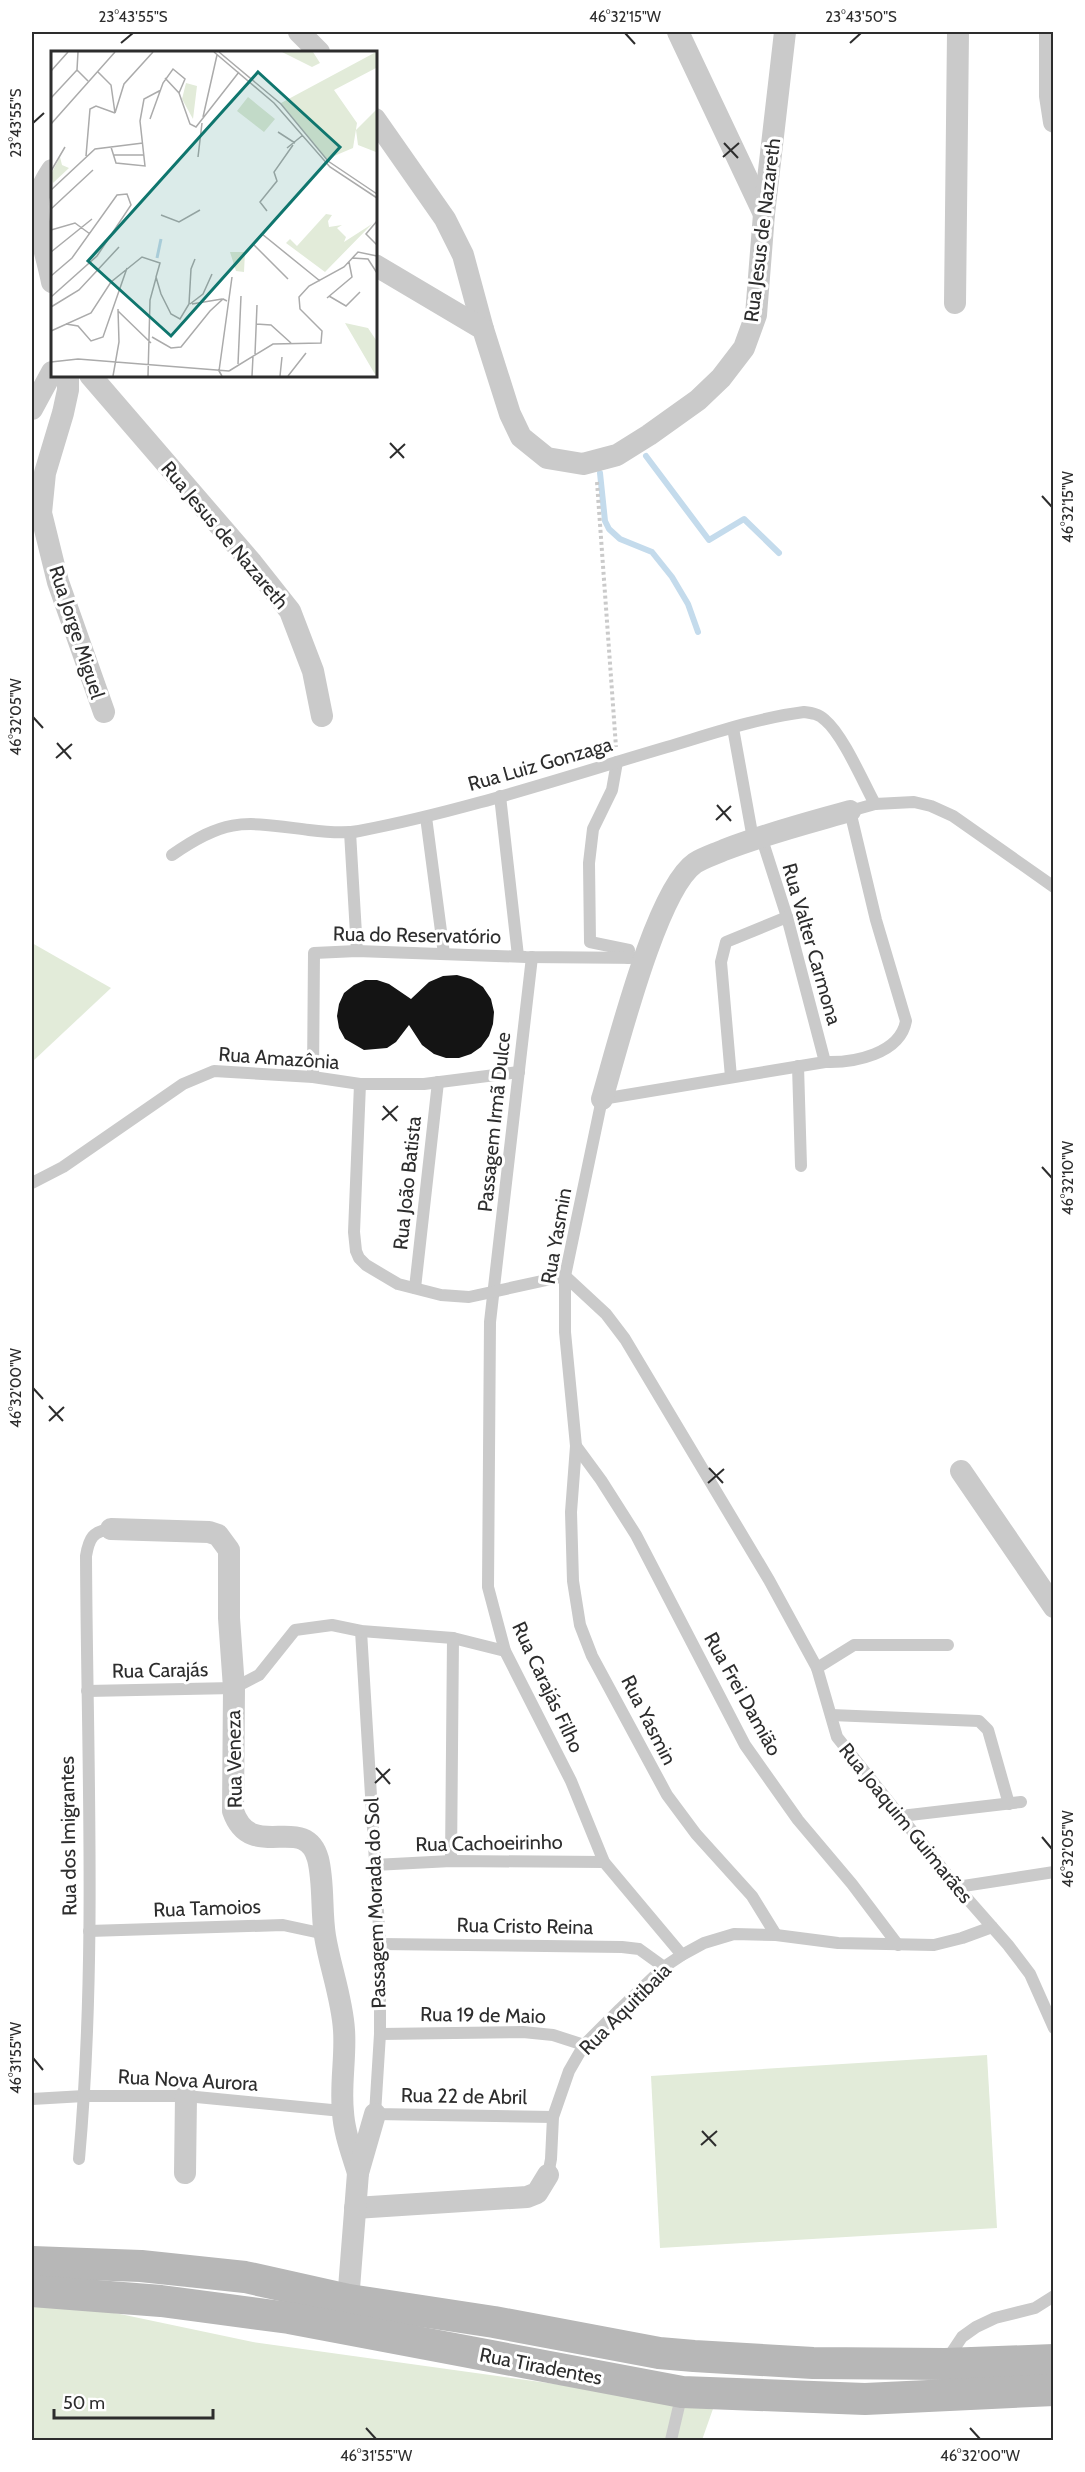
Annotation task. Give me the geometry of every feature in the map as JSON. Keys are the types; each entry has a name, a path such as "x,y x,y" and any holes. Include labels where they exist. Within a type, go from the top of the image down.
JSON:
{"street":[{"path":"299,32 318,51"},
{"path":"678,32 764,214"},
{"name":"Rua Jesus de Nazareth","path":"376,120 446,219 463,255 483,330 510,414 521,437 547,458 583,464 617,454 650,435 698,400 721,378 744,348 756,315 764,214 785,32"},
{"path":"956,303 958,32"},
{"path":"1050,32 1050,96 1053,122"},
{"path":"51,171 44,181 37,202 41,234 51,278"},
{"path":"376,267 483,330"},
{"path":"32,409 51,374"},
{"name":"Rua Jorge Miguel","path":"68,376 68,390 63,414 45,473 41,513 58,582 104,712"},
{"name":"Rua Jesus de Nazareth","path":"91,376 252,563 290,612 312,671 322,716"},
{"path":"602,1099 637,958 679,879 694,863 757,838 850,811"},
{"path":"961,1471 1053,1607"},
{"name":"Rua Veneza","path":"111,1529 209,1532 218,1535 229,1550 229,1618 234,1688 233,1811 238,1826 258,1837 299,1837 307,1842 317,1858 325,1934"},
{"name":"Passagem Morada do Sol","path":"325,1934 344,2027 342,2111 347,2138 358,2173"},
{"path":"185,2173 186,2096"},
{"name":"Passagem Morada do Sol","path":"347,2314 358,2173 375,2114"},
{"name":"Rua Aquitibaia","path":"355,2208 527,2197 537,2193 548,2175"},
{"name":"Rua Tiradentes","path":"32,2262 141,2266 245,2277 347,2314 553,2369 696,2393 865,2399 933,2396 1051,2375"},
{"name":"Rua Tiradentes","path":"32,2291 161,2301 289,2318 347,2314 561,2334 659,2353 707,2357 790,2363 945,2364 1051,2375"},
{"path":"553,2369 561,2334"},
{"path":"696,2393 707,2357"},
{"path":"933,2396 945,2364"}],"lane":[{"name":"Rua Luiz Gonzaga","path":"172,855 201,835 233,824 258,823 350,832 426,817 733,728 791,714 815,713 825,719 835,730 875,804"},
{"name":"Rua Valter Carmona","path":"733,728 757,838 787,917 825,1062"},
{"path":"617,762 612,790 593,829 589,863 590,942 629,950 637,958"},
{"path":"500,796 518,957"},
{"path":"602,1099 825,1062 846,1063 885,1049 898,1041 904,1032 906,1021 876,920 850,811 875,804 914,802 931,806 953,816 1053,887"},
{"path":"426,817 444,954"},
{"path":"350,832 357,951"},
{"path":"731,1077 721,962 726,942 787,917"},
{"name":"Rua do Reservatório","path":"313,1077 314,953 357,951 518,957 637,958"},
{"name":"Passagem Irmã Dulce","path":"494,1292 532,957"},
{"path":"798,1066 801,1166"},
{"name":"Rua Amazônia","path":"32,1183 63,1167 183,1084 214,1071 313,1077 360,1083 438,1082 519,1072"},
{"name":"Rua João Batista","path":"415,1288 438,1082"},
{"path":"360,1083 354,1232 359,1258 377,1274 398,1284 441,1295 469,1297 565,1276"},
{"name":"Rua Yasmin","path":"602,1099 565,1276 565,1332 576,1446 571,1512 573,1581 580,1625 592,1656 667,1795 696,1834 752,1896 776,1935"},
{"name":"Rua Joaquim Guimarães","path":"565,1276 606,1314 625,1339 768,1580 818,1668 837,1737 1030,1974 1053,2028"},
{"name":"Rua Carajás Filho","path":"494,1292 490,1322 488,1587 505,1651 571,1781 604,1862 682,1955"},
{"name":"Rua Frei Damião","path":"576,1446 636,1535 745,1745 798,1820 852,1884 898,1945"},
{"name":"Rua dos Imigrantes","path":"78,2159 84,2096 89,1931 88,1542 99,1531 111,1529"},
{"path":"234,1688 259,1675 295,1630 332,1625 361,1631 453,1638 505,1651"},
{"name":"Passagem Morada do Sol","path":"361,1631 380,1944 380,2034 375,2114"},
{"path":"451,1861 453,1638"},
{"path":"818,1668 854,1645 948,1645"},
{"name":"Rua Carajás","path":"87,1691 234,1688"},
{"path":"831,1715 979,1721 988,1730 1015,1803 901,1816"},
{"name":"Rua Cachoeirinho","path":"374,1865 451,1861 604,1862"},
{"path":"957,1887 1053,1872"},
{"name":"Rua Tamoios","path":"89,1931 283,1925 325,1934"},
{"name":"Rua Aquitibaia","path":"548,2175 553,2117 569,2070 584,2046 664,1967 682,1955 704,1943 734,1934 776,1935 838,1943 934,1945 992,1927"},
{"name":"Rua Cristo Reina","path":"380,1944 622,1947 639,1949 664,1967"},
{"name":"Rua 19 de Maio","path":"380,2034 523,2032 553,2035 584,2046"},
{"name":"Rua Nova Aurora","path":"32,2099 84,2096 186,2096 342,2111"},
{"name":"Rua 22 de Abril","path":"375,2114 553,2117"},
{"path":"945,2364 962,2337 976,2327 994,2318 1035,2308 1053,2296"},
{"path":"671,2440 696,2393"}],"path":[{"path":"596,461 617,762"}],"green space":[{"path":"32,943 111,988 32,1062"},
{"path":"987,2055 997,2228 660,2248 651,2076"},
{"path":"32,2299 120,2314 253,2342 714,2406 702,2440 32,2440"}],"building":[{"path":"457,975 471,979 483,987 491,999 494,1012 489,1036 481,1047 471,1054 459,1058 446,1058 434,1054 422,1045 409,1025 396,1042 387,1048 364,1050 345,1039 339,1028 337,1016 344,993 365,980 377,980 389,984 411,999 429,982 443,976"}],"waterway":[{"path":"646,456 709,540 744,519 779,553"},
{"path":"600,473 605,521 609,529 620,539 652,552 672,577 688,604 698,632"}]}
